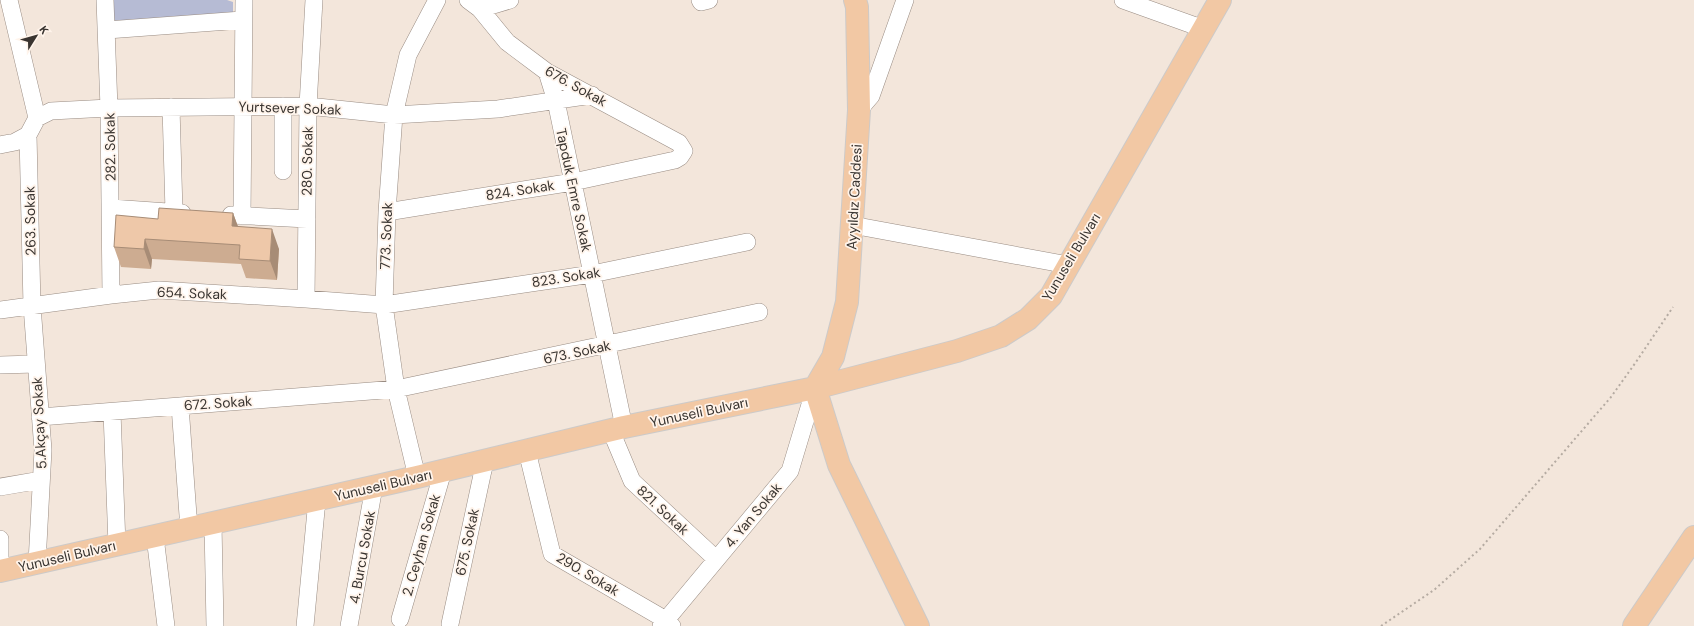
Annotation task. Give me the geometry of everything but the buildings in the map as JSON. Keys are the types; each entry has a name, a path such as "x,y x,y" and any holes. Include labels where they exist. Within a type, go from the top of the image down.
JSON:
{"main road":[{"name":"Ayyıldız Caddesi","path":"816,388 833,357 847,302 859,110 857,7 855,0"},
{"name":"Yunuseli Bulvarı","path":"0,571 374,487 617,429 816,388 957,351 1001,336 1028,319 1051,296 1220,0"},
{"path":"816,388 839,465 918,626"},
{"path":"1634,626 1694,538"}],"street":[{"path":"0,144 15,142 28,135 37,118 9,0"},
{"name":"282. Sokak","path":"105,0 109,108 111,295"},
{"path":"242,216 242,20 244,0"},
{"name":"280. Sokak","path":"306,299 308,106 314,0"},
{"name":"773. Sokak","path":"417,477 396,389 384,305 387,212 394,115 408,55 437,0"},
{"path":"474,4 510,0"},
{"path":"700,0 701,2 709,0"},
{"path":"859,110 872,96 904,0"},
{"path":"1123,0 1204,29"},
{"name":"676. Sokak","path":"474,4 507,42 547,72 679,143 684,151 680,157 675,160"},
{"path":"107,30 242,20"},
{"name":"Tapduk Emre Sokak","path":"547,72 556,101 607,346 617,429"},
{"name":"Yurtsever Sokak","path":"37,118 51,111 109,108 242,106 308,106 394,115 498,109 592,95"},
{"path":"283,106 283,171"},
{"path":"171,107 174,212"},
{"name":"263. Sokak","path":"28,135 32,306"},
{"name":"824. Sokak","path":"387,212 573,182 675,160"},
{"path":"111,208 307,220"},
{"path":"852,225 1068,265"},
{"name":"823. Sokak","path":"384,305 592,274 747,242"},
{"name":"654. Sokak","path":"0,310 159,290 384,305"},
{"name":"5.Akçay Sokak","path":"32,306 43,450 37,563"},
{"name":"673. Sokak","path":"396,389 607,346 759,312"},
{"path":"0,366 36,364"},
{"name":"4. Yan Sokak","path":"667,624 716,560 790,471 816,388"},
{"name":"672. Sokak","path":"40,417 396,389"},
{"path":"180,406 190,529"},
{"path":"112,412 117,545"},
{"name":"821. Sokak","path":"617,429 632,481 716,560"},
{"name":"290. Sokak","path":"527,451 552,554 667,624"},
{"name":"675. Sokak","path":"450,624 485,461"},
{"name":"2. Ceyhan Sokak","path":"400,619 442,471"},
{"path":"0,487 41,480"},
{"name":"4. Burcu Sokak","path":"349,626 374,487"},
{"path":"305,626 317,500"},
{"path":"213,524 215,626"},
{"path":"155,537 166,626"},
{"path":"0,539 0,571"}],"path":[{"path":"1382,626 1434,590 1480,549 1611,396 1636,362 1672,307"}],"shaded area":[{"path":"112,0 227,0 233,2 233,15 113,23"}]}
